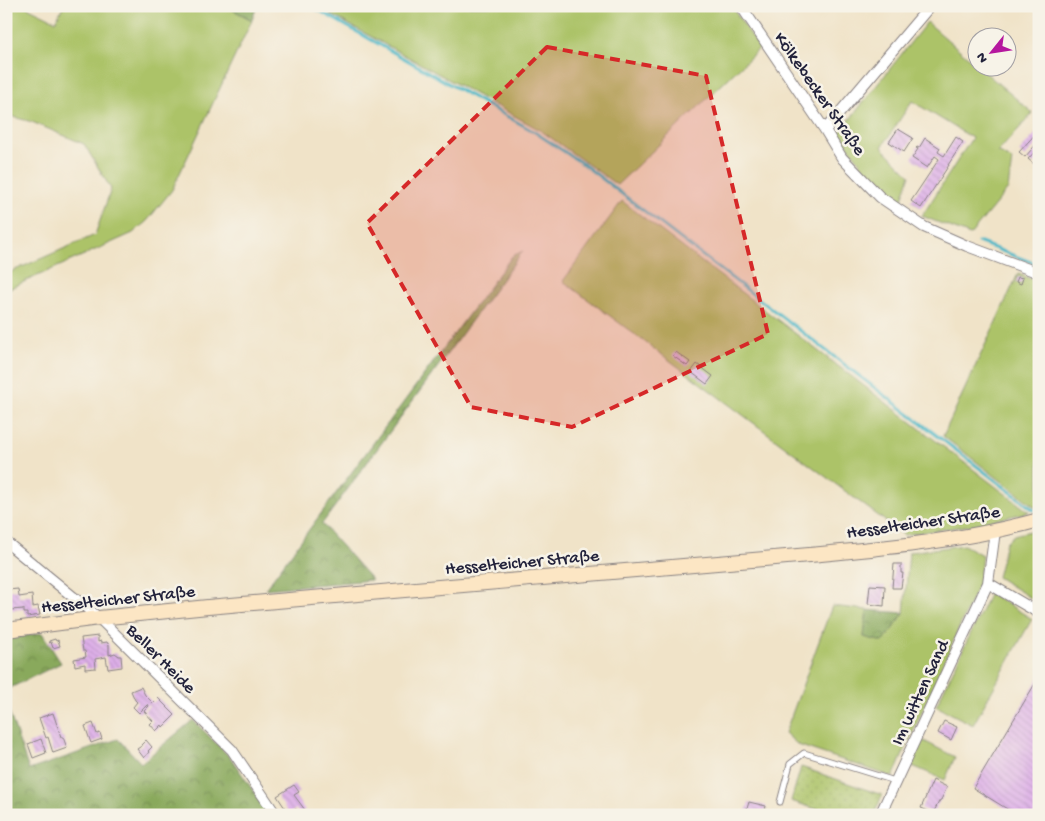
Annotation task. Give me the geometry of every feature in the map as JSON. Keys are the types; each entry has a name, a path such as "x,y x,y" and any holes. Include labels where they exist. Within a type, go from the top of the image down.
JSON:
{"street":[{"name":"Kölkebecker Straße","path":"741,6 842,158 880,197 924,227 967,246 1039,273"},
{"path":"825,130 930,6"},
{"name":"Hesselteicher Straße","path":"6,630 99,618 247,603 911,545 955,539 1039,520"},
{"name":"Im witten Sand","path":"880,815 988,583 995,531"},
{"name":"Beller Heide","path":"6,542 99,618 232,750 276,815"},
{"path":"988,583 1039,613"}],"lane":[{"path":"780,802 790,764 804,752 895,781"}],"highlighted area":[{"path":"547,47 706,76 768,334 572,427 471,407 367,223"}],"green space":[{"path":"6,6 25,6 56,21 63,6 226,6 252,20 172,190 147,221 133,233 6,290 6,274 95,235 111,189 84,144 32,122 6,115"},
{"path":"226,6 257,6 252,20"},
{"path":"333,6 731,6 760,48 617,185 540,130 330,14"},
{"path":"927,22 968,57 968,78 992,78 1033,113 998,152 1012,160 1008,189 970,235 922,216 972,138 912,101 882,147 910,175 901,202 867,173 839,133"},
{"path":"622,201 1029,512 973,525 904,535 563,281"},
{"path":"523,251 322,524 372,580 265,589 512,256"},
{"path":"1018,274 1039,282 1039,510 943,436"},
{"path":"1039,529 1039,603 997,577 1006,542 1014,535"},
{"path":"964,545 982,555 979,583 893,777 798,745 785,733 832,606 867,610 864,637 883,642 904,613 909,552"},
{"path":"990,593 1032,619 973,725 936,706"},
{"path":"867,610 904,613 883,642 864,637"},
{"path":"42,633 61,663 6,690 6,638"},
{"path":"6,703 29,770 118,739 141,763 193,720 230,757 270,815 6,815"},
{"path":"920,739 955,757 945,780 908,764"},
{"path":"801,767 882,795 874,815 835,815 791,801"}],"building":[{"path":"898,129 913,138 904,152 889,142"},
{"path":"1039,130 1039,141 1025,157 1019,152"},
{"path":"956,137 963,142 921,208 911,201 939,159 935,156 927,168 912,158 918,149 916,148 919,148 925,138 940,148 938,152 944,156"},
{"path":"1039,147 1039,158 1034,164 1028,159"},
{"path":"1018,277 1023,278 1021,284 1016,282"},
{"path":"676,352 690,362 687,366 673,356"},
{"path":"697,364 713,376 707,384 691,372"},
{"path":"894,564 901,564 901,573 903,573 901,588 892,588"},
{"path":"870,585 885,586 884,606 868,604"},
{"path":"18,589 19,597 32,595 33,607 38,606 40,615 27,617 24,609 10,610 8,590"},
{"path":"98,636 98,642 107,642 109,644 109,655 115,653 121,656 122,667 108,669 106,657 95,659 96,668 85,669 85,664 75,666 74,659 86,657 81,638"},
{"path":"55,639 56,641 58,640 60,646 53,648 49,641"},
{"path":"1039,677 1039,815 1017,815 973,788"},
{"path":"141,687 145,695 153,703 158,698 175,715 156,731 150,724 153,721 144,711 149,706 148,704 139,713 133,707 137,702 131,691"},
{"path":"53,713 67,748 53,753 39,718"},
{"path":"944,721 957,727 951,740 938,733"},
{"path":"93,723 97,734 100,733 102,739 91,743 85,726"},
{"path":"41,739 46,753 33,758 28,744"},
{"path":"146,740 152,747 144,758 137,749"},
{"path":"933,780 947,787 933,813 921,808"},
{"path":"294,785 299,792 294,795 305,810 299,814 296,809 289,814 277,796"},
{"path":"749,802 766,806 764,815 745,815"}],"waterway":[{"path":"311,6 533,131 583,164 1034,510"},
{"path":"978,242 1039,265"}]}
